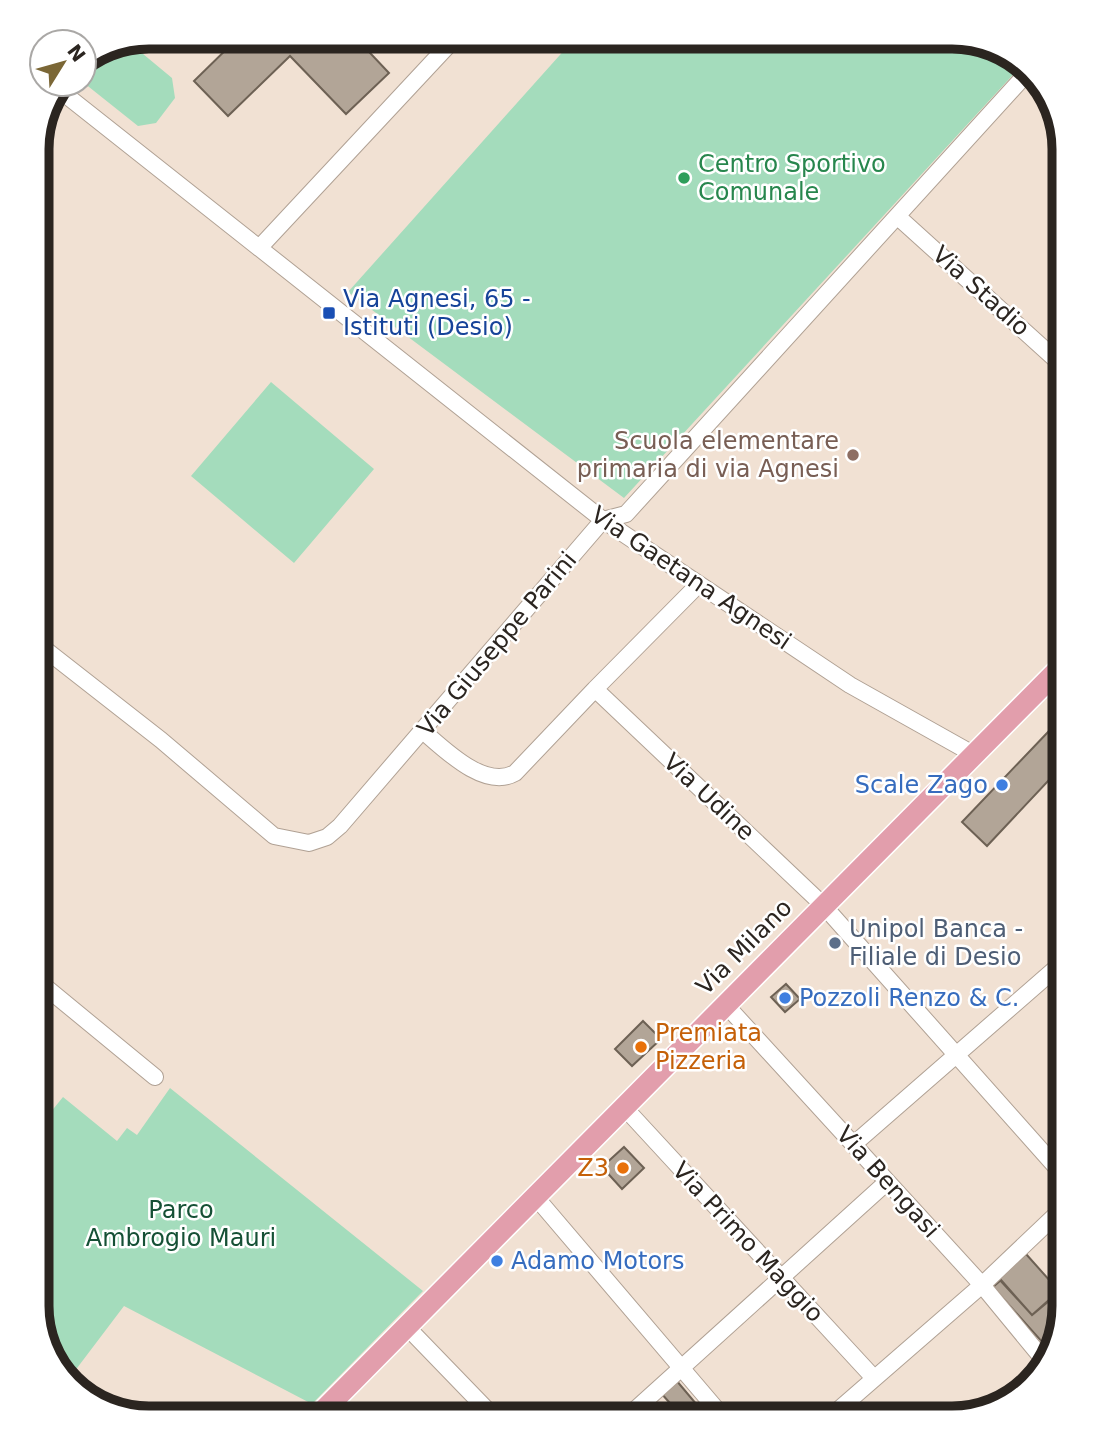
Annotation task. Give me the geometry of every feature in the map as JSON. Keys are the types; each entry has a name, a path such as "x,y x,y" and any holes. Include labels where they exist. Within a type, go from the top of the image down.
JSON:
{"main road":[{"name":"Via Milano","path":"328,1406 534,1195 1052,676"}],"street":[{"path":"259,248 445,49"},
{"name":"Via Giuseppe Parini","path":"49,652 161,740 274,835 295,842 309,843 327,837 341,826 603,520 626,514 1022,78"},
{"name":"Via Gaetana Agnesi","path":"69,98 603,520 861,692 974,754"},
{"name":"Via Stadio","path":"897,216 1052,356"},
{"path":"423,731 455,758 492,777 504,779 515,772 698,585"},
{"name":"Via Udine","path":"595,689 823,905 1052,1162"},
{"path":"854,1144 1052,972"},
{"path":"49,990 155,1077"},
{"name":"Via Bengasi","path":"725,1004 982,1285 1040,1354"},
{"name":"Via Primo Maggio","path":"623,1106 873,1377"},
{"path":"639,1406 783,1279 887,1182"},
{"path":"534,1195 714,1406"},
{"path":"842,1406 982,1285 1052,1218"},
{"path":"406,1326 483,1406"}],"green space":[{"name":"Centro Sportivo Comunale","path":"565,49 958,49 984,54 1015,72 624,498 348,292"},
{"path":"138,50 172,78 175,98 156,123 138,126 98,94 98,64 111,57"},
{"path":"271,382 374,469 294,563 191,476"},
{"name":"Parco Ambrogio Mauri","path":"170,1088 423,1291 312,1404 124,1306 74,1372 54,1338 49,1306 49,1114 63,1097 117,1141 127,1128 137,1135"}],"building":[{"path":"227,49 366,49 389,73 346,114 290,56 228,116 194,81"},
{"path":"1049,731 1052,734 1052,777 987,846 962,822"},
{"name":"Pozzoli Renzo & C.","path":"786,984 800,999 785,1012 771,997"},
{"path":"643,1021 661,1039 632,1066 615,1049"},
{"name":"Z3","path":"624,1147 644,1168 622,1189 602,1167"},
{"path":"1026,1254 1052,1283 1052,1297 1032,1315 998,1278"},
{"path":"1001,1280 1032,1315 1049,1301 1052,1304 1049,1314 1051,1319 1044,1344 993,1287"},
{"path":"676,1380 698,1406 672,1406 661,1393"},
{"path":"654,1400 659,1406 647,1406"}],"place":[{"name":"Centro Sportivo Comunale","path":"684,178"},
{"name":"Via Agnesi, 65 - Istituti (Desio)","path":"329,313"},
{"name":"Scuola elementare primaria di via Agnesi","path":"853,455"},
{"name":"Scale Zago","path":"1002,785"},
{"name":"Unipol Banca - Filiale di Desio","path":"835,943"},
{"name":"Pozzoli Renzo & C.","path":"785,998"},
{"name":"Premiata Pizzeria","path":"641,1047"},
{"name":"Z3","path":"623,1168"},
{"name":"Adamo Motors","path":"497,1261"}]}
